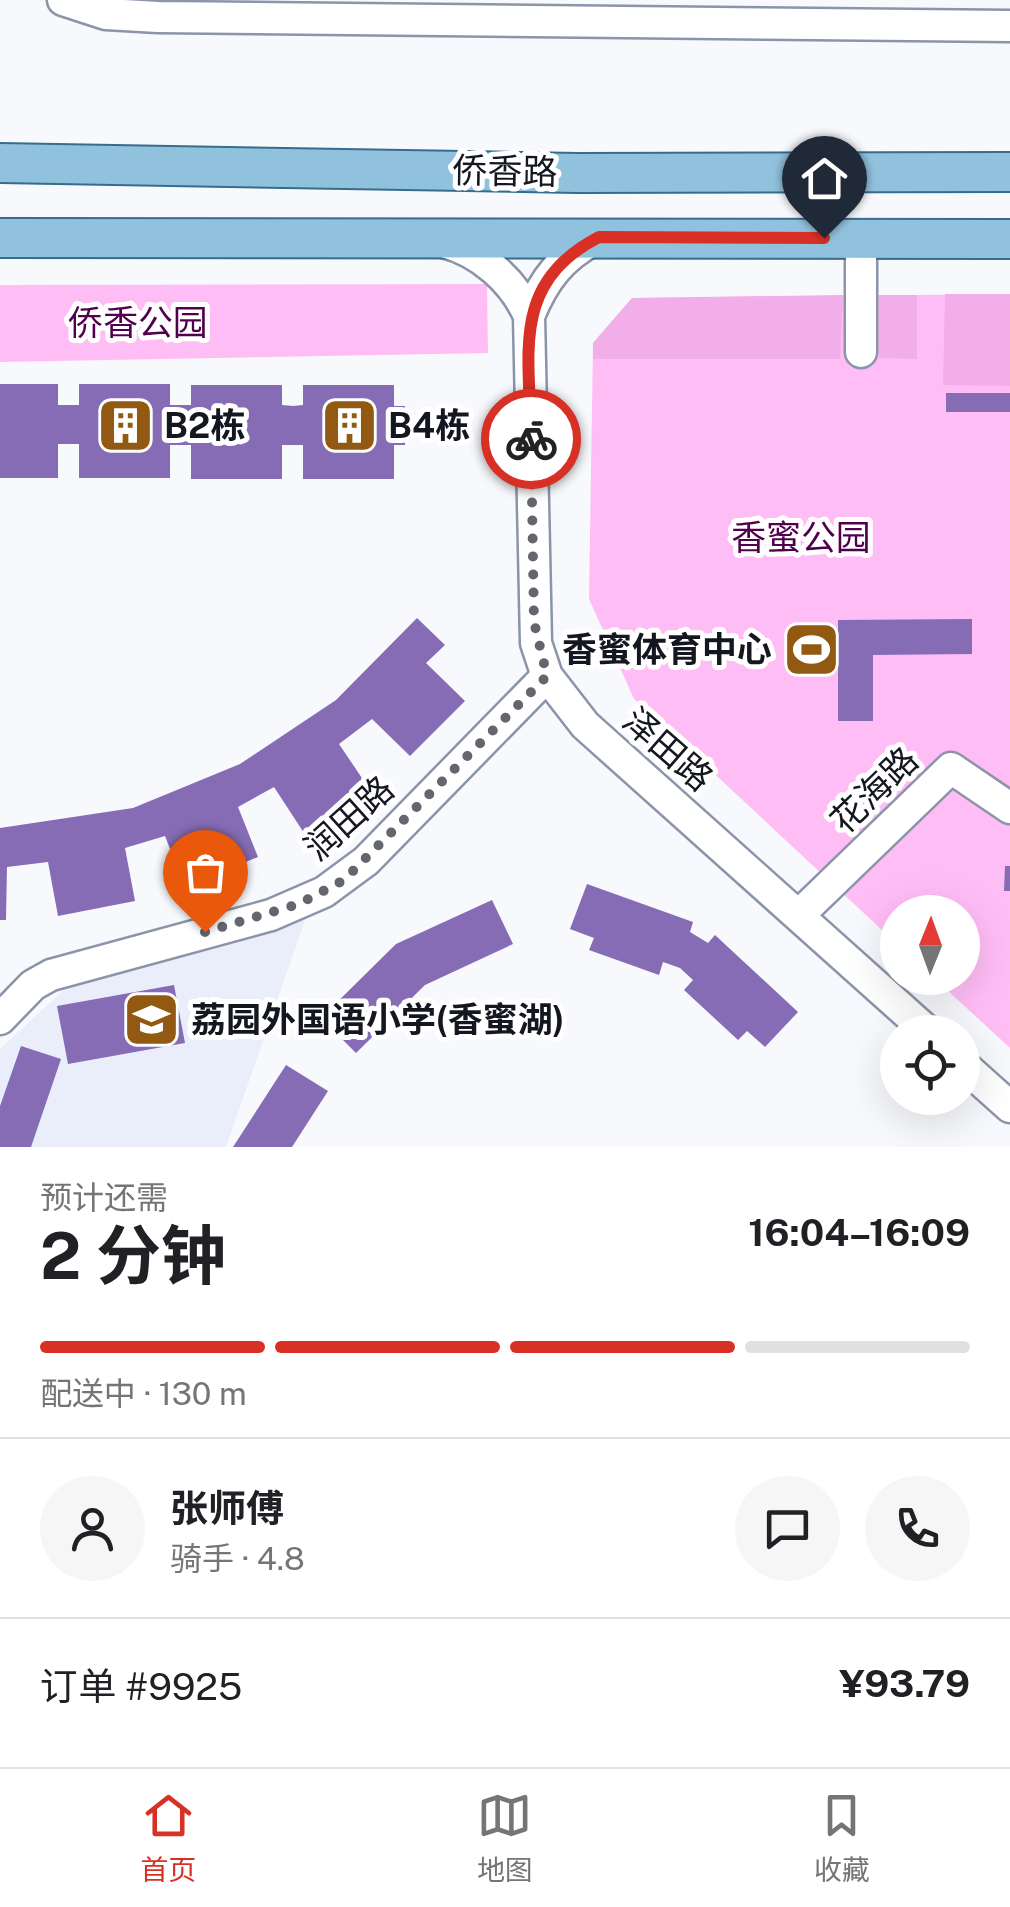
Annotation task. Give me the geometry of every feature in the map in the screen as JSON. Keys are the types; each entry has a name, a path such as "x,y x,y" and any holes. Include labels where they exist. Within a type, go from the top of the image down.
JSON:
{"main road":[{"name":"侨香路","path":"0,163 577,173 1010,172"},
{"path":"495,236 496,171"},
{"path":"577,173 588,237"},
{"name":"侨香路","path":"0,238 1010,239"}],"street":[{"path":"63,0 106,14 158,18 1010,26"},
{"path":"422,237 456,245 486,262 508,282 529,316"},
{"name":"泽田路","path":"588,237 554,270 529,316 534,622 547,676 584,726 909,1015"},
{"path":"861,238 861,352"},
{"name":"润田路","path":"0,1019 32,985 51,975 271,915 344,880 547,676"},
{"name":"花海路","path":"799,915 951,768 1010,808"},
{"path":"980,1080 1010,1108"}],"shaded area":[{"path":"945,294 1010,294 1010,386 943,385"},
{"path":"843,295 840,359 593,359 593,343 632,298"},
{"path":"879,295 917,295 917,359 879,358"},
{"name":"荔园外国语小学(香蜜湖)","path":"309,909 226,1147 0,1147 0,1049 65,989"}],"green space":[{"name":"侨香公园","path":"487,284 488,353 0,362 0,285"},
{"name":"香蜜公园","path":"1010,294 1010,1048 980,1020 980,1015 974,1015 952,995 980,995 980,895 880,895 880,928 634,699 589,599 593,343 632,298"}],"building":[{"path":"0,384 58,384 58,405 79,405 79,384 170,384 170,405 191,405 191,385 282,385 282,405 293,406 303,405 303,385 394,385 394,406 405,406 405,445 394,445 394,479 303,479 303,445 282,445 282,479 191,479 191,445 170,445 170,478 79,478 79,444 58,444 58,478 0,478"},
{"path":"946,393 1010,393 1010,412 946,412"},
{"path":"417,618 445,645 426,663 465,701 410,756 372,719 339,744 370,790 304,833 274,787 238,807 258,857 185,887 165,836 125,848 135,901 58,916 48,862 7,867 6,920 0,920 0,828 133,808 240,764 336,700"},
{"path":"972,619 972,654 873,655 873,721 838,721 838,620"},
{"path":"1005,866 1010,866 1010,891 1004,891"},
{"path":"587,884 693,922 690,932 708,943 715,935 798,1012 765,1047 747,1031 738,1040 684,990 693,980 680,968 663,962 659,975 589,950 594,938 570,929"},
{"path":"492,900 513,944 425,985 356,1053 321,1018 396,944"},
{"path":"174,985 185,1043 68,1064 57,1006"},
{"path":"21,1046 61,1059 31,1147 0,1147 0,1106"},
{"path":"286,1065 328,1091 292,1147 233,1147"}],"way so far":[{"path":"205,932 271,915 344,880 547,676 534,622 531,439"}],"place":[{"name":"B2栋","path":"125,425"},
{"name":"B4栋","path":"349,425"},
{"name":"香蜜体育中心","path":"811,649"},
{"name":"荔园外国语小学(香蜜湖)","path":"152,1019"}],"route":[{"path":"531,439 529,316 539,291 570,252 599,237 824,238"}]}
